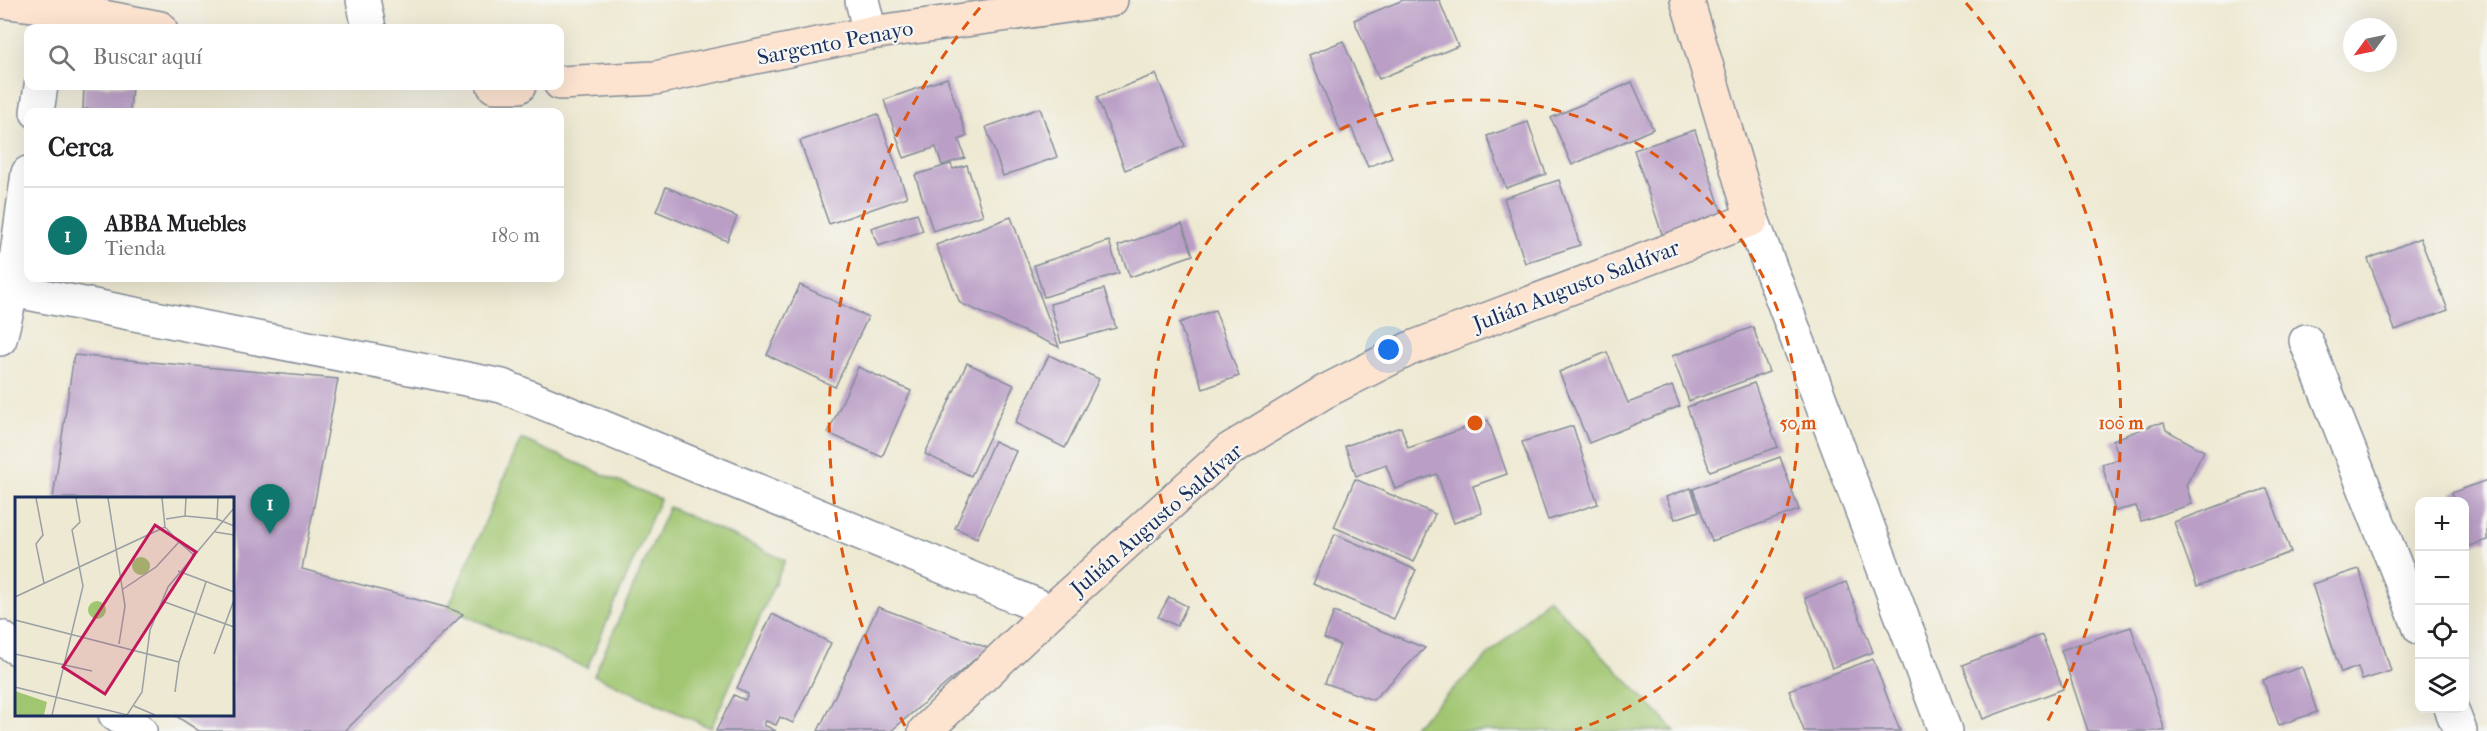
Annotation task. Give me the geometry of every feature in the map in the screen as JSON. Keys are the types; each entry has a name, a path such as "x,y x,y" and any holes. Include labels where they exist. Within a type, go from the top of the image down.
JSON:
{"street":[{"path":"363,0 368,24"},
{"path":"862,0 870,33"},
{"name":"Sargento Penayo","path":"564,83 655,78 870,33 1111,0"},
{"path":"1687,0 1752,219 1945,731"},
{"path":"0,1 50,18 116,24"},
{"path":"38,108 40,90"},
{"path":"0,339 12,291 24,202"},
{"name":"Julián Augusto Saldívar","path":"925,731 1051,611 1229,450 1324,392 1409,348 1752,219"},
{"path":"12,291 502,386 1051,611"},
{"path":"2306,341 2415,615"},
{"path":"0,637 15,647"},
{"path":"2453,713 2460,731"},
{"path":"118,716 140,731"}],"green space":[{"path":"521,439 660,499 587,668 448,608"},
{"path":"669,507 785,560 711,728 594,675"},
{"path":"1548,598 1675,731 1409,731"}],"building":[{"path":"1403,0 1439,0 1458,46 1379,79 1354,20"},
{"path":"1343,41 1392,157 1368,167 1351,127 1341,132 1309,55"},
{"path":"1156,74 1185,146 1125,170 1097,97"},
{"path":"947,78 967,136 959,140 965,158 942,165 936,147 904,158 884,100"},
{"path":"1632,82 1653,129 1572,165 1551,118"},
{"path":"84,90 132,90 130,108 83,108"},
{"path":"1040,108 1057,157 1003,176 986,127"},
{"path":"878,114 907,197 829,224 800,141"},
{"path":"1528,122 1546,174 1506,188 1487,136"},
{"path":"1695,130 1723,216 1663,237 1634,150"},
{"path":"951,164 953,169 967,165 983,215 933,231 915,175"},
{"path":"1559,180 1580,245 1525,263 1504,198"},
{"path":"666,187 737,217 727,241 656,211"},
{"path":"917,213 923,231 878,246 871,228"},
{"path":"1011,217 1059,347 960,303 936,245"},
{"path":"1182,224 1193,255 1130,277 1118,246"},
{"path":"2420,238 2448,310 2395,330 2368,259"},
{"path":"1109,241 1119,273 1044,297 1034,265"},
{"path":"800,285 868,317 835,387 767,355"},
{"path":"1104,289 1116,328 1061,343 1050,304"},
{"path":"1215,310 1239,376 1203,389 1179,323"},
{"path":"1753,327 1769,372 1689,401 1672,356"},
{"path":"1607,352 1628,403 1672,386 1680,406 1589,443 1559,372"},
{"path":"74,355 338,379 302,569 463,614 345,731 199,731 176,716 234,716 234,497 53,497"},
{"path":"1049,355 1099,379 1065,448 1015,423"},
{"path":"967,363 1014,385 971,476 925,454"},
{"path":"858,367 911,391 882,457 828,433"},
{"path":"1754,383 1778,447 1710,471 1687,407"},
{"path":"1488,420 1507,474 1473,486 1482,513 1454,523 1437,474 1395,489 1386,465 1356,476 1345,446 1401,427 1408,448"},
{"path":"2164,423 2166,430 2204,451 2186,485 2192,504 2141,521 2136,506 2115,511 2102,464 2120,459 2113,440 2155,424"},
{"path":"1573,426 1598,504 1548,520 1522,442"},
{"path":"994,441 1016,451 977,538 955,528"},
{"path":"1780,457 1799,510 1712,541 1693,489"},
{"path":"1355,479 1435,514 1414,562 1334,527"},
{"path":"2487,480 2487,540 2469,546 2469,497 2452,497 2451,493"},
{"path":"1691,488 1699,511 1675,519 1666,497"},
{"path":"2267,488 2291,552 2197,586 2174,522"},
{"path":"1335,534 1416,570 1394,619 1313,584"},
{"path":"2359,569 2391,671 2362,680 2358,667 2341,673 2312,584"},
{"path":"1846,582 1873,652 1832,668 1805,598"},
{"path":"1169,597 1187,606 1177,626 1158,617"},
{"path":"878,607 988,648 891,731 818,731"},
{"path":"1334,612 1425,648 1373,700 1325,683 1340,645 1324,638"},
{"path":"772,614 831,643 793,723 780,717 776,725 766,721 764,725 776,731 716,731 734,695 745,700 748,694 737,688"},
{"path":"2131,627 2165,731 2088,731 2061,650"},
{"path":"2042,635 2063,689 1983,719 1962,665"},
{"path":"1873,659 1900,731 1804,731 1789,690"},
{"path":"2302,667 2317,712 2279,725 2263,680"}],"place":[{"name":"ABBA Muebles","path":"270,534"}]}
